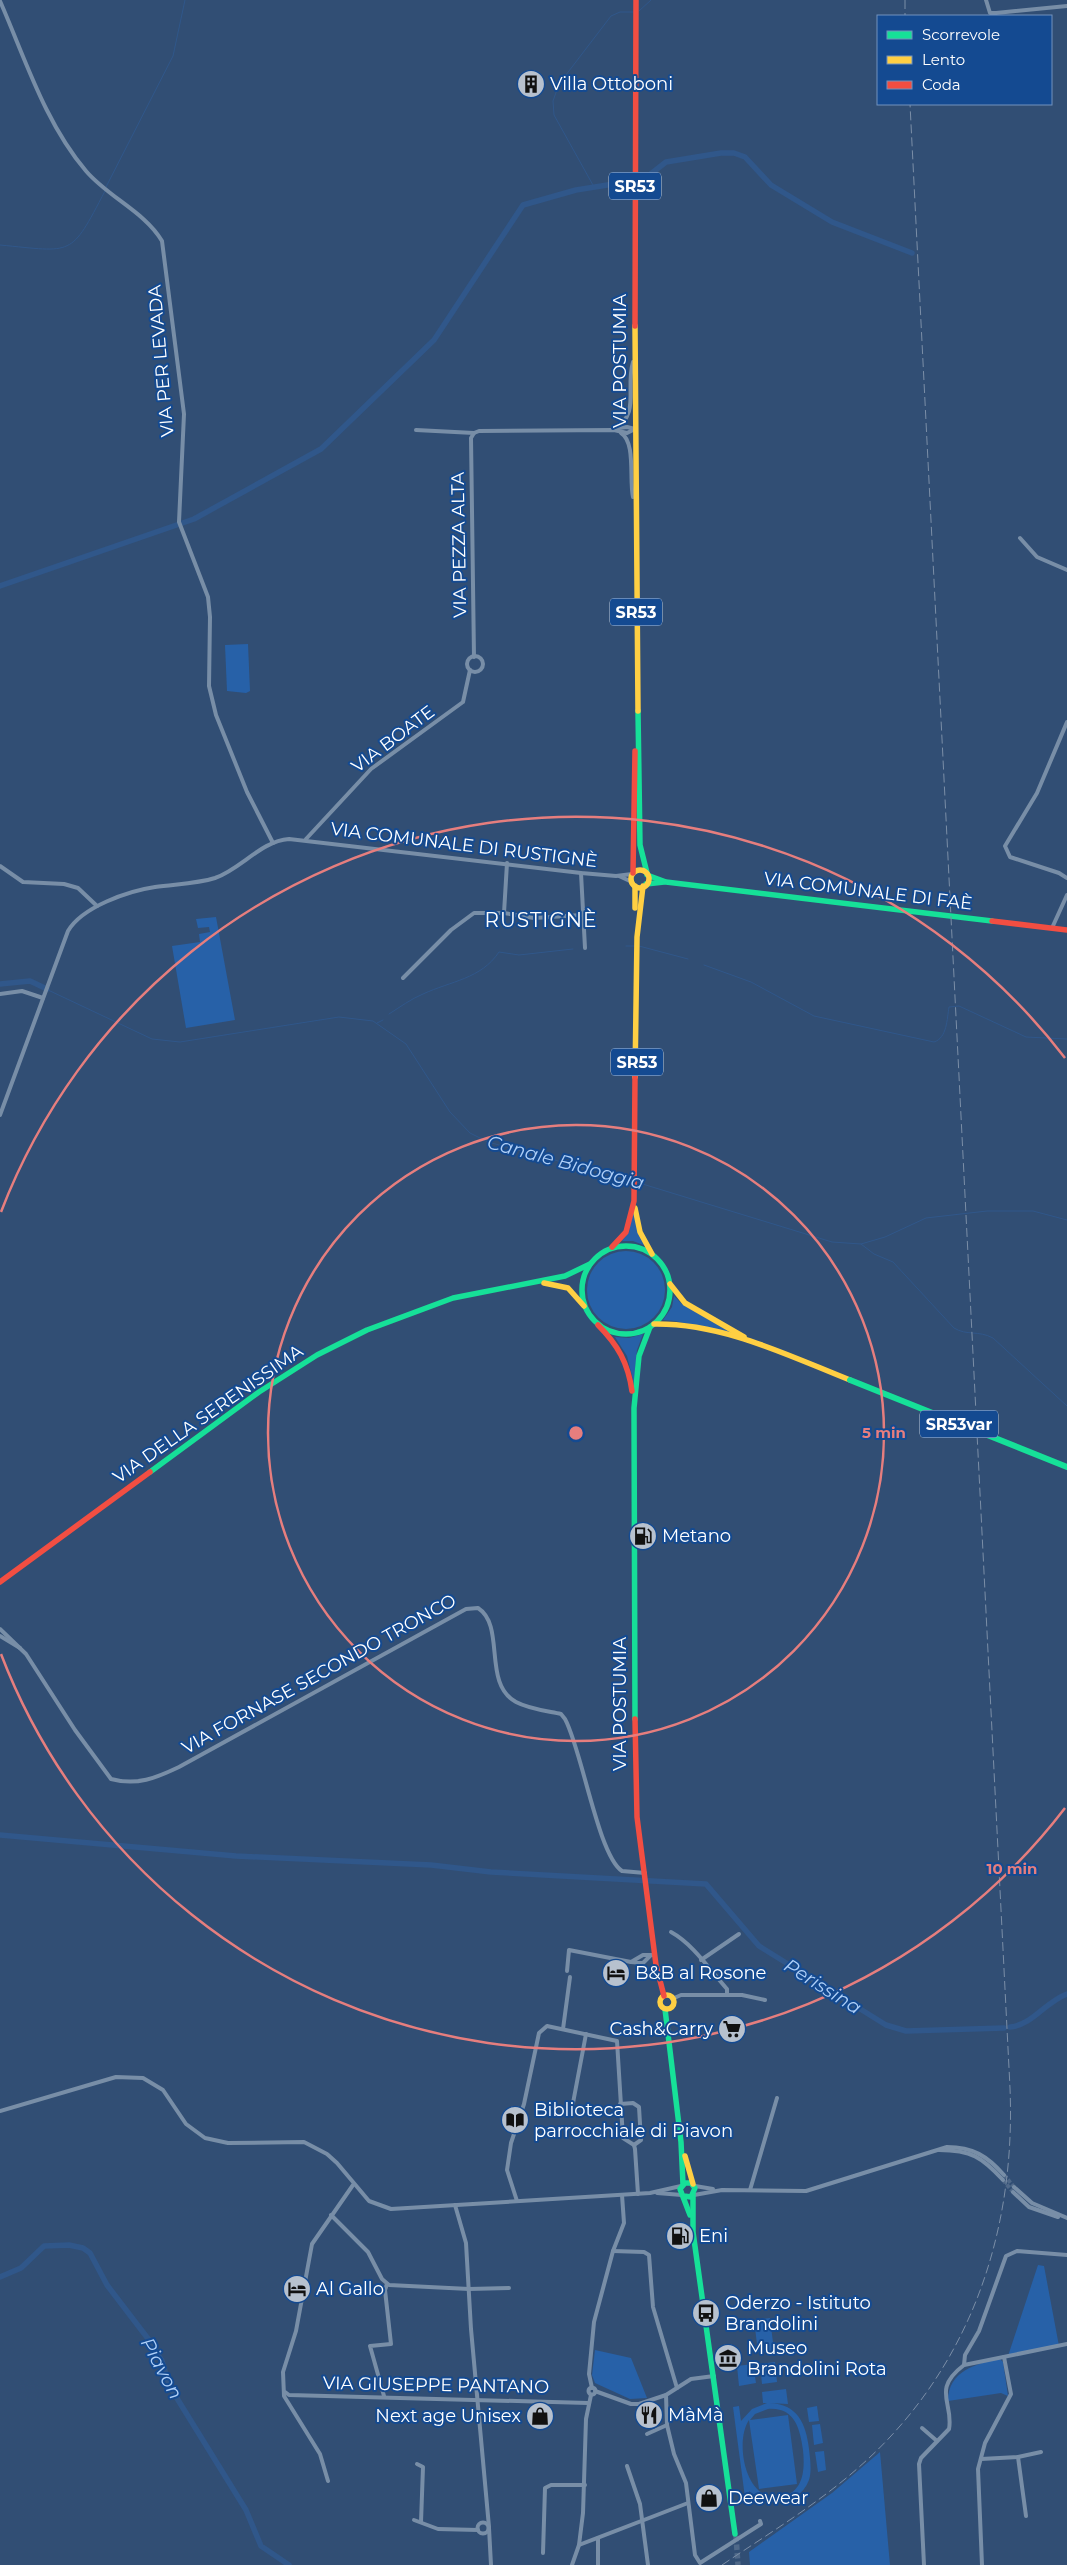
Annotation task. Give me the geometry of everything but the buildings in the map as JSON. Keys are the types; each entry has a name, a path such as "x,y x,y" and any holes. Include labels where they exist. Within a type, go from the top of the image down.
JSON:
{"main road":[{"name":"VIA POSTUMIA","path":"636,0 635,503 637,722 640,845 642,860 647,874"},
{"name":"VIA POSTUMIA","path":"637,722 633,874 639,885"},
{"name":"VIA COMUNALE DI FAÈ","path":"633,874 640,870 666,882"},
{"path":"639,885 647,874"},
{"name":"VIA COMUNALE DI FAÈ","path":"639,885 666,882 1067,930"},
{"name":"SR53","path":"590,1264 602,1252 612,1247 626,1232 634,1201 636,1185 639,885"},
{"name":"SR53","path":"634,1201 640,1232 653,1255 666,1270 670,1283"},
{"path":"612,1247 628,1245 640,1248 653,1255"},
{"path":"537,1282 570,1275 590,1264"},
{"path":"584,1306 582,1283 590,1264"},
{"path":"537,1282 564,1284 576,1292 598,1325 623,1334 636,1333 652,1326 668,1304 670,1283"},
{"name":"VIA DELLA SERENISSIMA","path":"0,1582 259,1392 316,1355 367,1330 453,1298 537,1282"},
{"name":"SR53var","path":"670,1283 685,1303 752,1342"},
{"name":"SR53var","path":"652,1326 670,1322 689,1325 752,1342 1067,1467"},
{"name":"VIA POSTUMIA","path":"598,1325 617,1342 624,1355 631,1376 634,1408"},
{"name":"VIA POSTUMIA","path":"652,1326 642,1340 638,1354 634,1408 634,1762 637,1817 647,1887 653,1955 664,1996"},
{"path":"665,2009 671,2007 672,1999 670,1996 664,1996 660,2002 665,2009 681,2142 683,2196 694,2232"},
{"path":"681,2142 694,2185 694,2232 735,2534"},
{"path":"682,2185 689,2182 694,2185"},
{"path":"683,2196 693,2195"}],"street":[{"path":"986,0 990,13 1067,6"},
{"name":"VIA PER LEVADA","path":"0,1 48,112 77,159 102,188 151,224 162,240 184,414 179,522 208,597 210,617 209,686 216,715 251,801 273,842"},
{"path":"614,430 624,424 629,417 630,372 635,358"},
{"path":"416,430 470,431 474,433 479,431 614,430 627,433 635,429"},
{"path":"614,430 624,435 630,446 630,487 635,503"},
{"name":"VIA PEZZA ALTA","path":"474,433 472,438 474,657"},
{"path":"1020,538 1037,557 1067,570"},
{"path":"474,657 481,659 483,666 478,671 472,671 468,664 474,657"},
{"name":"VIA BOATE","path":"306,840 371,769 456,709 463,702 472,671"},
{"path":"1067,722 1037,793 1005,846 1010,856 1059,873 1067,878"},
{"name":"VIA COMUNALE DI RUSTIGNÈ","path":"273,842 281,839 306,840 580,873 619,876 633,874"},
{"path":"0,1115 62,946 75,920 97,906 153,887 205,881 217,877 273,842"},
{"path":"504,913 507,863"},
{"path":"0,866 23,882 64,884 78,888 97,906"},
{"path":"580,873 585,948"},
{"name":"VIA COMUNALE DI RUSTIGNÈ","path":"619,876 639,885"},
{"path":"1052,928 1067,895"},
{"path":"403,978 451,930 469,916 478,912 504,913 534,918 582,915"},
{"path":"0,994 22,991 44,997"},
{"name":"VIA FORNASE SECONDO TRONCO","path":"0,1629 26,1654 75,1730 111,1779 136,1783 154,1779 179,1767 466,1609 478,1608 488,1619 491,1628 494,1655 503,1687 515,1701 561,1714 565,1718 612,1861 622,1871 645,1873"},
{"name":"VIA FORNASE SECONDO TRONCO","path":"0,1636 20,1648"},
{"path":"670,1932 681,1938 727,1989 728,1995"},
{"path":"701,1960 739,1934"},
{"path":"567,1971 569,1950 643,1963 653,1955"},
{"path":"562,2029 570,1976"},
{"path":"672,1999 681,1995 742,1995 765,2000"},
{"path":"517,2201 507,2170 511,2143 524,2104 539,2033 547,2026 614,2038 618,2044 623,2138 634,2145"},
{"path":"572,2103 586,2034"},
{"path":"0,2110 116,2077 143,2078 163,2090 186,2124 205,2138 228,2143 304,2142 327,2154 369,2201 382,2208 638,2194 682,2185"},
{"path":"750,2190 777,2098"},
{"path":"620,2104 633,2103 639,2107 641,2140 634,2145"},
{"path":"634,2145 638,2194"},
{"path":"693,2195 722,2190 806,2191 947,2147 966,2148 989,2159 1004,2175"},
{"path":"927,2152 950,2150 970,2153 985,2162 1003,2180"},
{"path":"328,2480 320,2454 285,2398 282,2372 296,2332 310,2252 318,2232 353,2185"},
{"path":"694,2185 722,2190"},
{"path":"1014,2189 1024,2203 1037,2211 1067,2218"},
{"path":"650,2193 683,2196"},
{"path":"594,2390 589,2374 594,2322 613,2251 624,2222 622,2194"},
{"path":"455,2205 466,2243 491,2565"},
{"path":"331,2215 368,2252 382,2279 387,2284 469,2289 509,2288"},
{"path":"613,2251 644,2252 649,2255 653,2307 677,2388"},
{"path":"964,2365 964,2355 979,2331 1006,2256 1017,2251 1067,2255"},
{"path":"384,2396 370,2346 391,2344 385,2290 387,2284"},
{"path":"924,2565 919,2464 921,2458 950,2426 945,2402 947,2385 964,2365 1067,2344"},
{"path":"982,2565 978,2469 986,2443 1011,2394 1004,2357"},
{"path":"572,2565 579,2545 588,2403 591,2395 588,2391 594,2390 634,2404 666,2395 691,2380 714,2376"},
{"name":"VIA GIUSEPPE PANTANO","path":"284,2392 289,2395 384,2396 588,2403"},
{"path":"666,2395 667,2425 674,2454 686,2483 695,2555 700,2563 761,2524 760,2521"},
{"path":"647,2434 667,2425"},
{"path":"922,2428 937,2441"},
{"path":"981,2459 1018,2457 1041,2452"},
{"path":"1018,2457 1026,2516"},
{"path":"417,2464 423,2467 421,2522"},
{"path":"627,2466 638,2496 648,2565"},
{"path":"543,2553 545,2488 551,2485 584,2485"},
{"path":"579,2545 688,2502"},
{"path":"480,2526 486,2512"},
{"path":"414,2520 438,2529 470,2529 480,2526 489,2528"},
{"path":"480,2526 489,2540"},
{"path":"484,2533 489,2528"},
{"path":"598,2538 598,2565"}],"shaded area":[{"path":"248,644 250,691 246,693 227,691 225,645"},
{"path":"216,917 235,1020 186,1028 172,946 200,942 199,934 210,932 209,927 198,928 196,919"},
{"path":"633,1209 646,1246 633,1241 622,1241 629,1232"},
{"path":"618,1251 634,1251 648,1257 659,1268 665,1282 665,1298 659,1312 648,1323 634,1329 618,1329 604,1323 593,1312 587,1298 587,1282 593,1268 604,1257"},
{"path":"674,1296 682,1304 735,1335 663,1320 672,1307"},
{"path":"643,1334 637,1350 634,1384 627,1356 615,1337 629,1338"},
{"path":"1038,2265 1044,2266 1059,2346 1008,2356"},
{"path":"770,2318 774,2351 758,2352 754,2320"},
{"path":"595,2350 631,2358 647,2398 630,2399 595,2383 592,2375"},
{"path":"1000,2359 1003,2362 1008,2396 1001,2393 948,2401 949,2391 953,2382 965,2370 982,2363"},
{"path":"775,2362 777,2382 762,2384 760,2364"},
{"path":"753,2364 756,2383 739,2386 737,2366"},
{"path":"786,2389 788,2404 769,2403 779,2404 794,2411 803,2424 808,2440 810,2476 804,2489 791,2499 774,2502 765,2500 749,2491 751,2505 746,2505 733,2407 739,2406 741,2421 752,2409 767,2403 763,2403 762,2392","holes":["768,2409 777,2409 790,2416 798,2427 804,2466 798,2487 793,2492 777,2497 766,2495 757,2489 745,2467 743,2454 745,2429 749,2420 759,2489 797,2484 788,2415 750,2420 755,2414"]},
{"path":"817,2406 819,2421 809,2422 807,2408"},
{"path":"820,2424 823,2443 814,2445 812,2425"},
{"path":"824,2451 826,2470 818,2472 815,2452"},
{"path":"880,2452 890,2565 750,2565 749,2552 832,2493"}],"waterway":[{"path":"106,187 173,56 185,0"},
{"path":"639,11 651,0"},
{"path":"594,187 554,115 553,101 559,84 611,16 620,12 633,12"},
{"path":"643,180 666,162 721,153 734,153 745,157 771,185 832,222 912,253"},
{"path":"0,586 194,519 321,449 434,340 523,205 576,190 620,183"},
{"path":"0,245 43,249 57,249 67,246 84,229 105,191"},
{"path":"626,946 635,946"},
{"path":"639,946 688,959"},
{"path":"389,1014 419,996 474,974 492,961 499,952 519,955 573,949"},
{"path":"704,965 751,982 814,1016 934,1042 942,1037 949,1007 959,1006 1026,1037 1067,1039"},
{"name":"Canale Bidoggia","path":"0,984 30,981 47,989"},
{"name":"Canale Bidoggia","path":"48,990 152,1039 180,1042 339,1017 373,1021 406,1044 450,1112 470,1133 488,1142 632,1181"},
{"name":"Canale Bidoggia","path":"377,1023 383,1020"},
{"name":"Canale Bidoggia","path":"636,1182 832,1242 861,1244 885,1237 926,1218 987,1211 1033,1211 1067,1220"},
{"path":"861,1244 874,1254 893,1262 954,1328 963,1332 982,1334 993,1338 1067,1406"},
{"name":"Perissina","path":"0,1835 236,1856 431,1865 491,1872 706,1884 759,1946 886,2025 906,2031 1004,2028"},
{"name":"Perissina","path":"1010,2027 1033,2018 1059,1997 1067,1994"},
{"name":"Piavon","path":"0,2277 21,2268 44,2246 69,2245 83,2248 90,2253 107,2285 149,2340 162,2361 170,2387 246,2510 261,2546 289,2565"}],"tunnel":[{"path":"1004,2175 1014,2187"},
{"path":"1003,2180 1013,2192"},
{"path":"736,2536 738,2565"}],"railway":[{"path":"905,0 905,15"},
{"path":"722,2565 809,2507 842,2482 897,2430 929,2388 956,2344 978,2296 994,2247 1004,2195 1010,2142 1010,2088 910,105"}],"traffic: fast":[{"path":"638,711 640,845 647,873"},
{"path":"647,875 666,882 992,921"},
{"path":"646,884 664,882"},
{"path":"626,1246 643,1249 657,1259 667,1273 670,1290 667,1307 657,1321 643,1331 626,1334 609,1331 595,1321 585,1307 582,1290 585,1273 595,1259 609,1249 626,1246"},
{"path":"150,1472 259,1392 317,1355 367,1330 453,1298 565,1276 590,1264"},
{"path":"635,1719 634,1408 639,1356 650,1327"},
{"path":"850,1380 1067,1467"},
{"path":"665,2009 681,2142 683,2184"},
{"path":"684,2196 691,2197 695,2188 691,2183 685,2183 680,2189 690,2215"},
{"path":"693,2195 693,2232 735,2534"}],"traffic: slow":[{"path":"635,326 638,711"},
{"path":"640,870 646,873 649,879 646,885 640,888 634,885 631,879 634,873 640,870"},
{"path":"635,886 635,908"},
{"path":"635,1077 637,937 643,886"},
{"path":"635,1208 640,1232 652,1254"},
{"path":"544,1283 568,1288 584,1306"},
{"path":"670,1284 685,1303 744,1337"},
{"path":"654,1324 680,1325 730,1335 754,1342 850,1380"},
{"path":"667,1995 672,1997 674,2002 672,2007 667,2009 662,2007 660,2002 662,1997 667,1995"},
{"path":"685,2156 693,2184"}],"traffic: jam":[{"path":"635,326 636,0"},
{"path":"633,873 635,751"},
{"path":"992,921 1067,930"},
{"path":"612,1247 626,1232 634,1201 635,1077"},
{"path":"598,1325 621,1355 628,1372 632,1391"},
{"path":"0,1582 150,1472"},
{"path":"635,1719 637,1817 656,1965 664,1996"}],"place":[{"name":"Villa Ottoboni","path":"531,84"},
{"name":"Metano","path":"643,1536"},
{"name":"B&B al Rosone","path":"616,1973"},
{"name":"Cash&Carry","path":"732,2029"},
{"name":"Biblioteca parrocchiale di Piavon","path":"515,2120"},
{"name":"Eni","path":"680,2236"},
{"name":"Al Gallo","path":"297,2289"},
{"name":"Oderzo - Istituto Brandolini","path":"706,2313"},
{"name":"Museo Brandolini Rota","path":"728,2358"},
{"name":"MàMà","path":"649,2415"},
{"name":"Next age Unisex","path":"540,2416"},
{"name":"Deewear","path":"709,2498"}],"district":[{"name":"RUSTIGNÈ","path":"541,920"}]}
